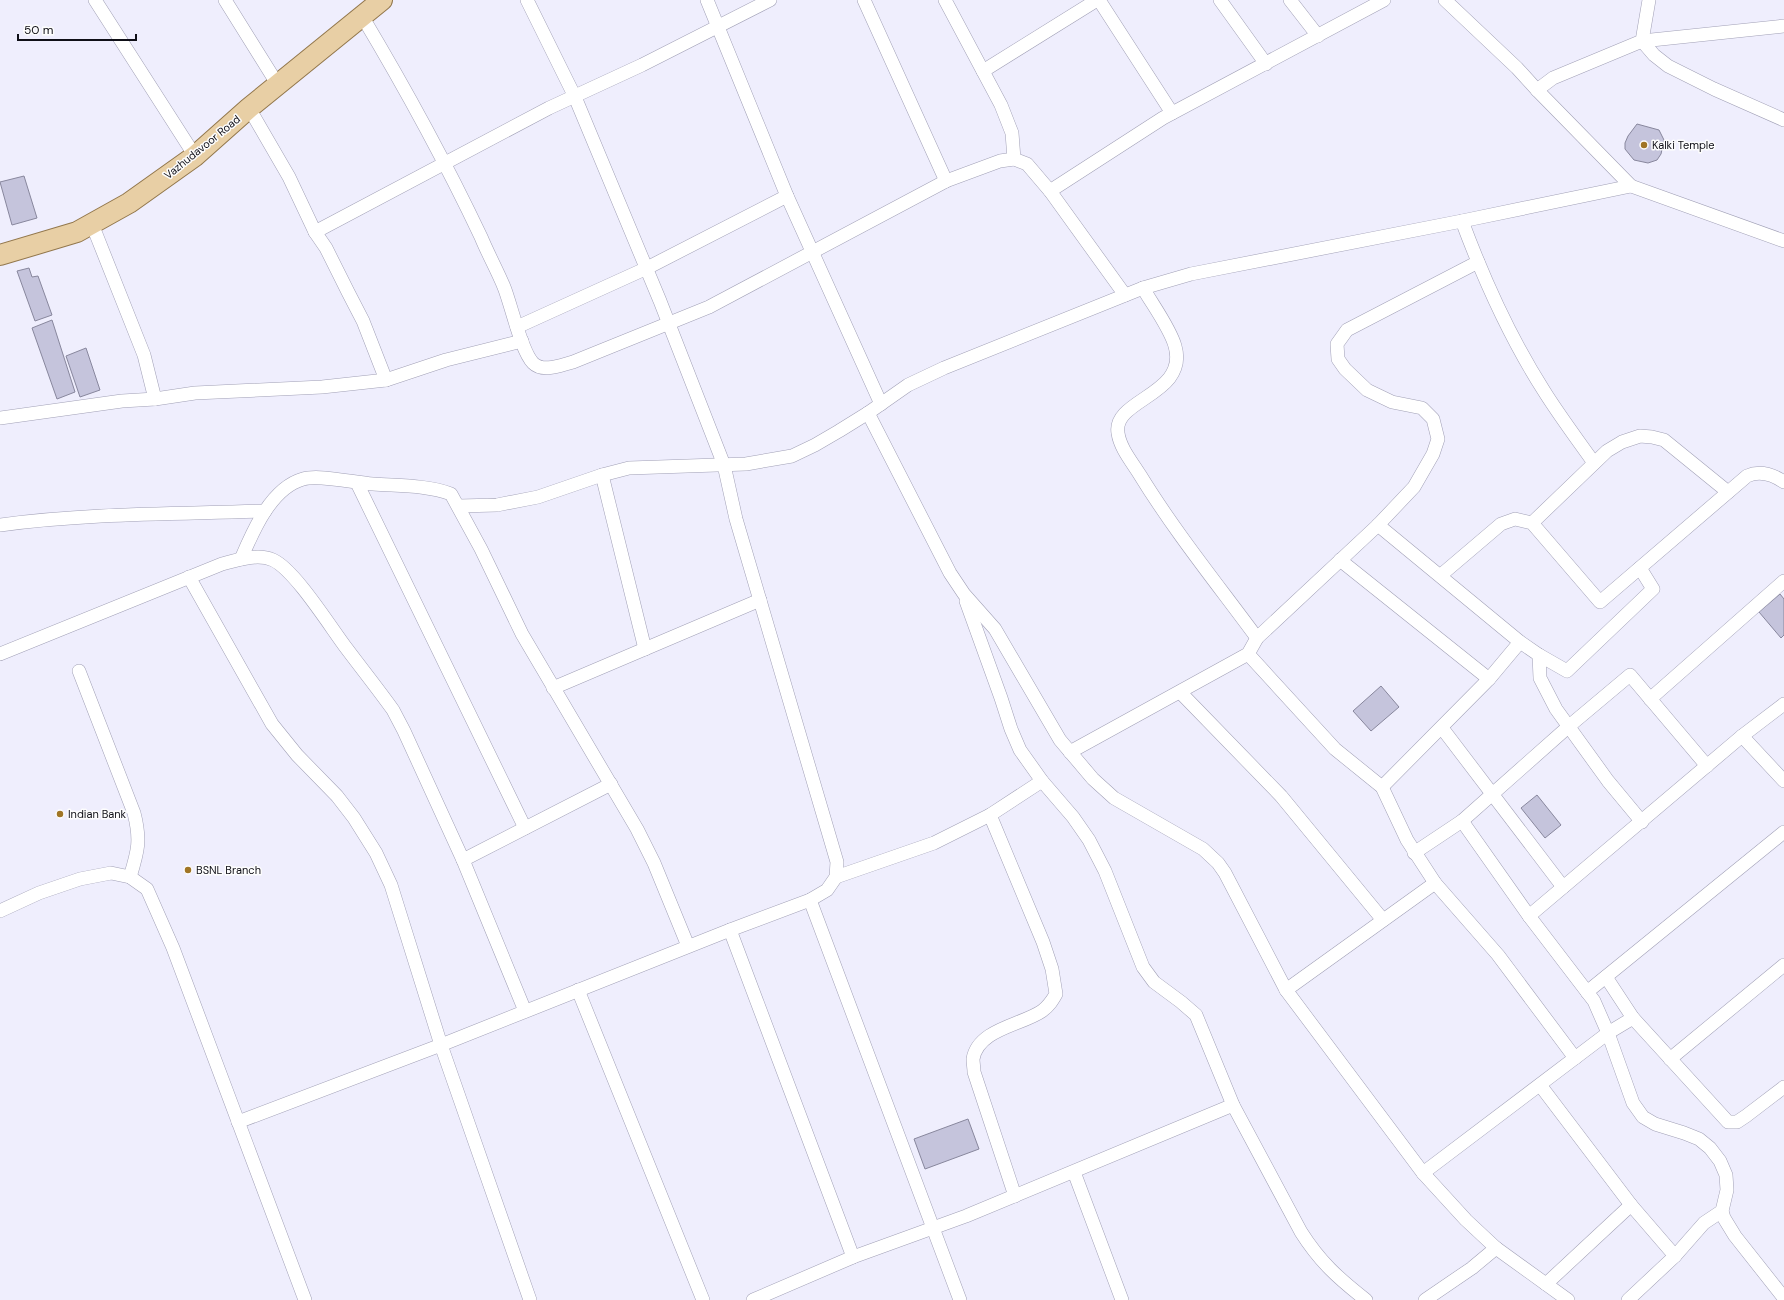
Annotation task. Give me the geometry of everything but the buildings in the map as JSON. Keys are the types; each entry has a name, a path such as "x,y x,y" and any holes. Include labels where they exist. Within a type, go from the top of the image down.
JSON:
{"main road":[{"name":"Vazhudavoor Road","path":"0,255 77,232 129,204 195,156 249,108 382,0"}],"street":[{"path":"95,0 195,156"},
{"path":"225,0 278,85"},
{"path":"238,1122 441,1044 688,946 810,900 827,890 836,878 837,862 736,519 724,465 647,268 575,97 527,0"},
{"path":"707,0 735,71 754,112 811,252 881,404"},
{"path":"316,232 549,108 575,97 770,0"},
{"path":"864,0 946,181"},
{"path":"945,0 1008,120 1012,133 1014,159"},
{"path":"983,71 1098,0 1172,113"},
{"path":"1220,0 1266,64"},
{"path":"1290,0 1318,36"},
{"path":"1050,191 1172,113 1384,0"},
{"path":"1642,41 1649,0"},
{"path":"1452,2 1631,186 1784,241"},
{"path":"362,16 414,104 445,163 504,288 522,341 531,362 536,366 552,368 591,356 669,325 709,307 783,269 811,252 946,181 1000,161 1014,159 1027,164 1050,191 1125,295"},
{"path":"1537,90 1552,78 1642,41 1784,26"},
{"path":"1642,41 1654,55 1668,66 1714,89 1784,120"},
{"path":"249,108 289,177 363,321 386,380"},
{"path":"459,506 497,505 538,497 602,475 629,468 752,463 792,456 815,445 868,413 908,385 944,368 1143,288 1191,274 1631,186"},
{"path":"517,327 647,268 787,196"},
{"path":"1462,221 1499,311 1543,390 1594,463"},
{"path":"92,224 144,355 155,400"},
{"path":"1070,752 1248,654 1257,638 1378,525 1414,487 1433,454 1438,439 1433,419 1422,408 1392,402 1367,390 1345,369 1338,359 1337,344 1347,330 1478,262"},
{"path":"1143,288 1163,321 1175,346 1176,367 1168,382 1131,408 1119,422 1118,432 1124,449 1155,499 1257,638"},
{"path":"0,418 122,401 155,400 195,393 322,387 386,380 446,360 522,341"},
{"path":"868,413 950,573 964,594 995,629 1056,734 1070,752 1093,779 1114,798 1203,849 1218,863 1225,873 1286,990 1423,1173 1466,1220 1496,1248 1568,1300"},
{"path":"1532,523 1607,451 1622,442 1640,436 1664,440 1728,492"},
{"path":"1440,576 1501,524 1514,519 1532,523 1600,602 1747,476 1755,473 1774,475 1784,482"},
{"path":"602,475 645,649"},
{"path":"240,559 254,529 272,501 288,486 303,478 323,478 357,483 440,490 451,494 459,506 522,634 637,828 654,863 688,946"},
{"path":"357,483 525,828"},
{"path":"0,525 89,516 265,511"},
{"path":"1378,525 1520,642 1567,671 1653,589 1640,568"},
{"path":"0,654 222,564 240,559 258,557 272,559 281,565 300,585 383,696 404,731 463,860 525,1011"},
{"path":"1340,560 1489,679"},
{"path":"189,578 272,724 297,755 337,796 354,818 376,854 391,885 441,1044 530,1300"},
{"path":"1650,699 1784,581"},
{"path":"964,594 1011,729 1020,750 1042,781 1073,817 1089,840 1105,871 1143,967 1154,982 1196,1015 1233,1106 1283,1201 1312,1250 1329,1269 1366,1300"},
{"path":"553,688 760,600"},
{"path":"1382,787 1489,679 1520,642"},
{"path":"1248,654 1335,749 1382,787 1414,853 1435,883 1498,955 1575,1058"},
{"path":"1539,655 1540,678 1547,693 1568,727 1642,822"},
{"path":"79,670 134,813 138,829 138,850 130,877"},
{"path":"1414,853 1462,821 1568,727 1630,675 1707,766"},
{"path":"1180,692 1281,796 1383,920"},
{"path":"1529,916 1742,736 1784,704"},
{"path":"1442,728 1563,887"},
{"path":"1742,736 1784,781"},
{"path":"836,878 934,843 990,815 1042,781"},
{"path":"463,860 611,784"},
{"path":"990,815 1043,942 1052,969 1056,990 1056,994 1050,1004 1041,1011 998,1030 984,1040 973,1058 974,1072 1015,1196"},
{"path":"1462,821 1529,916 1594,1001 1608,1033 1634,1104 1643,1117 1655,1124 1699,1139 1710,1148 1720,1160 1726,1175 1727,1190 1722,1211 1724,1218 1735,1236 1784,1298"},
{"path":"1586,992 1784,832"},
{"path":"0,911 39,893 80,879 111,873 130,877 147,889 166,931 305,1300"},
{"path":"1286,990 1435,883"},
{"path":"810,900 960,1300"},
{"path":"730,930 853,1257"},
{"path":"1670,1059 1784,965"},
{"path":"1606,977 1633,1018 1728,1122 1737,1122 1784,1087"},
{"path":"578,990 703,1300"},
{"path":"1423,1173 1608,1033 1633,1018"},
{"path":"1540,1085 1632,1204 1675,1256"},
{"path":"753,1300 853,1257 1015,1196 1233,1106"},
{"path":"1074,1172 1122,1300"},
{"path":"1546,1284 1632,1204"},
{"path":"1628,1300 1675,1256 1704,1224 1722,1211"},
{"path":"1425,1300 1472,1268 1496,1248"}],"place":[{"name":"Kalki Temple","path":"1644,145"},
{"name":"Indian Bank","path":"60,814"},
{"name":"BSNL Branch","path":"188,870"}]}
